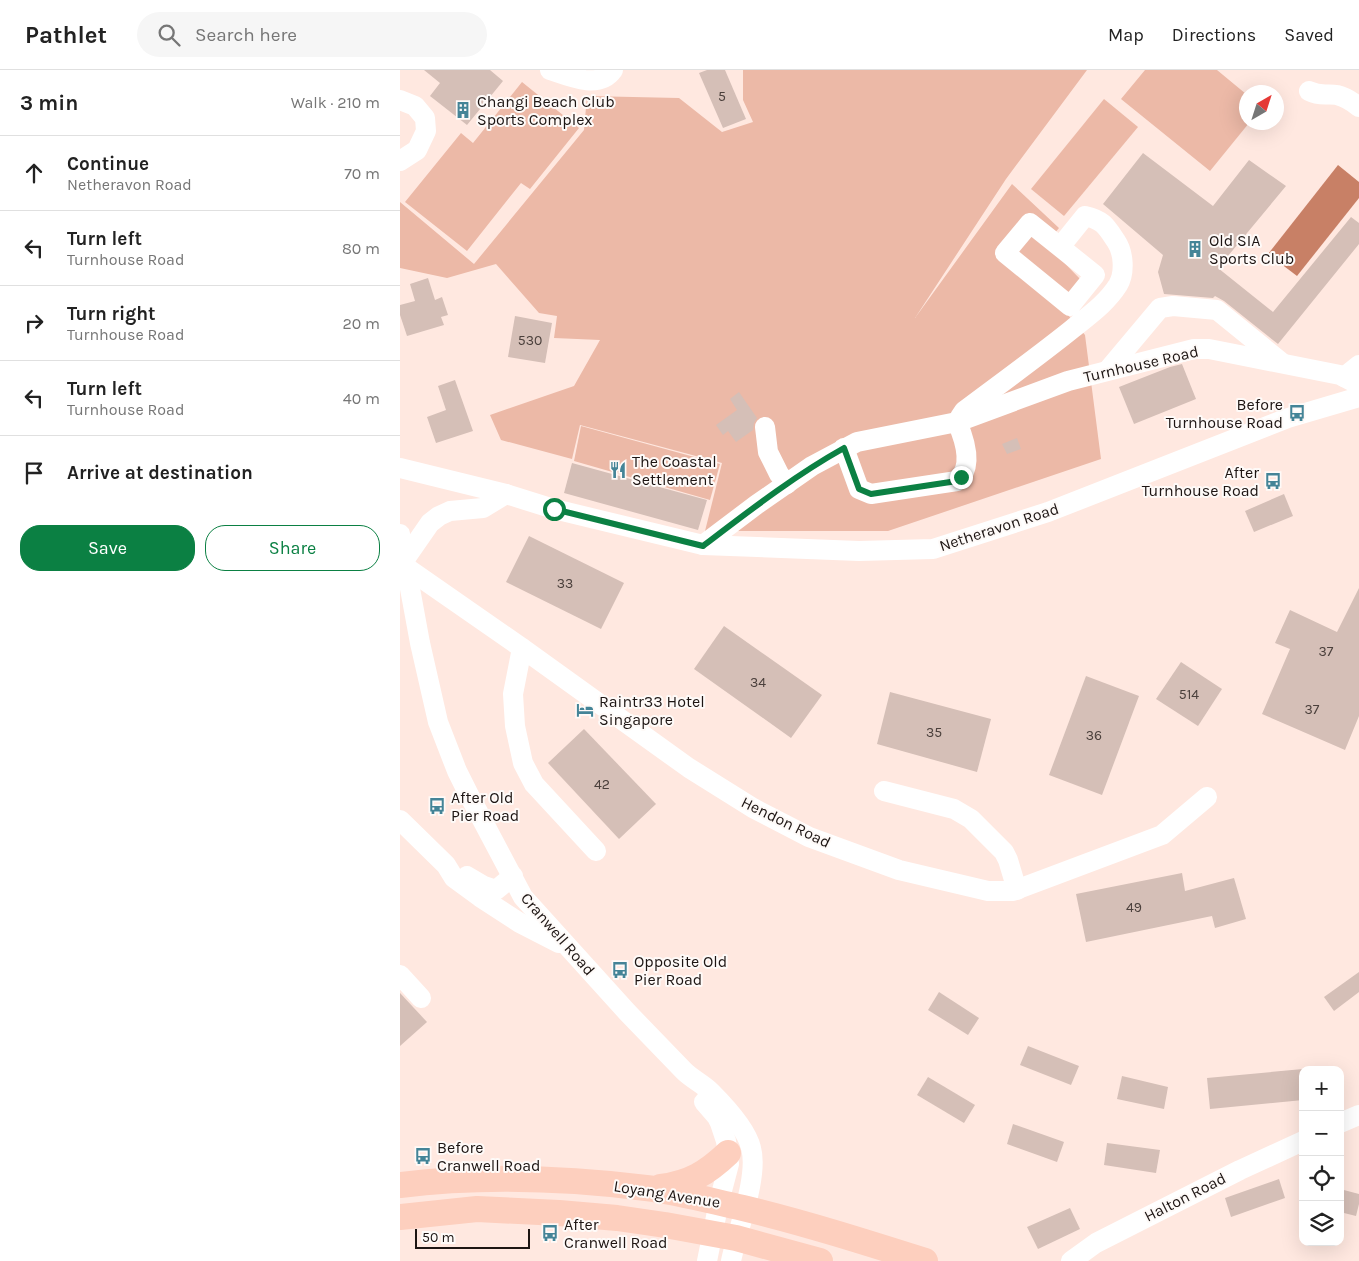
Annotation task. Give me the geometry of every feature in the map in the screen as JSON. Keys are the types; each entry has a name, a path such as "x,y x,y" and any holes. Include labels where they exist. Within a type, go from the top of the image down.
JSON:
{"main road":[{"path":"648,1188 679,1185 696,1178 728,1153"},
{"name":"Loyang Avenue","path":"400,1185 462,1180 560,1180 648,1188 744,1208 926,1261"},
{"name":"Loyang Avenue","path":"400,1217 477,1209 626,1220 665,1225 726,1244 820,1261"}],"street":[{"path":"550,70 588,81 608,76 613,70"},
{"path":"1309,91 1317,95 1337,95 1350,100 1359,107"},
{"path":"400,100 415,106 425,118 426,131 417,150 400,161"},
{"path":"844,448 859,489 871,494 957,481 961,477 966,457 963,438 956,422 964,411 1023,368 1104,303 1119,283 1123,263 1119,245 1106,226 1098,219 1085,216 1060,247"},
{"path":"1108,370 1160,308 1173,306 1217,310 1283,364"},
{"name":"Turnhouse Road","path":"703,546 812,466 857,442 956,422 1068,381 1108,370 1194,349 1209,349 1354,376"},
{"path":"1023,368 1033,394"},
{"name":"Netheravon Road","path":"400,468 506,494 587,518 703,546 859,551 933,549 1048,512 1288,418 1359,397"},
{"path":"765,427 768,452 779,474 787,484"},
{"path":"406,564 430,523 439,516 450,511 483,508 506,494"},
{"name":"Cranwell Road","path":"400,534 420,643 438,722 457,771 523,897 627,1012 692,1078 706,1087 718,1099 751,1146 754,1162 752,1180 744,1208 726,1244 707,1261"},
{"name":"Hendon Road","path":"406,564 689,768 754,808 809,837 899,870 988,891 1013,891 1162,835 1207,798"},
{"path":"522,648 513,694 515,726 524,763 534,784 596,851"},
{"path":"884,791 954,809 971,819 1004,852 1017,890"},
{"path":"400,820 446,865 454,878 520,923 569,948"},
{"path":"446,865 458,868 470,879 496,890 513,876"},
{"path":"480,897 501,905 523,897"},
{"path":"400,975 421,998"},
{"name":"Cranwell Road","path":"692,1078 696,1092 717,1117 726,1141 729,1164 719,1202 726,1244"},
{"path":"1344,1121 1359,1115"},
{"name":"Halton Road","path":"1071,1261 1096,1243 1240,1170 1299,1143"}],"shaded area":[{"path":"743,70 1087,70 1006,179 915,318 1012,184 1059,228 1046,244 1082,281 1062,308 1085,335 1101,459 888,531 705,531 722,463 580,425 572,459 501,440 490,415 574,386 600,340 554,338 557,316 539,313 496,264 447,278 400,268 400,202 474,264 584,130 587,96 679,98 722,132 753,122 743,100"},
{"path":"1145,70 1217,70 1239,88 1239,130 1243,130 1210,171 1121,99"},
{"path":"522,82 579,128 530,189 521,183 467,251 405,202 461,133 473,143"},
{"path":"1104,99 1138,127 1064,216 1031,189"},
{"path":"1338,165 1359,182 1359,198 1297,276 1268,254"},
{"path":"581,426 720,464 710,500 574,461"}],"building":[{"name":"Changi Beach Club Sports Complex","path":"424,70 490,70 503,81 467,125 430,96 440,83"},
{"path":"707,70 725,70 746,119 723,128 699,73"},
{"name":"Old SIA Sports Club","path":"1143,153 1213,206 1249,160 1286,186 1218,268 1273,312 1351,217 1359,223 1359,244 1278,344 1215,296 1213,298 1164,294 1158,272 1163,255 1103,204"},
{"path":"428,278 435,300 442,297 448,315 441,317 444,325 407,336 400,315 400,305 415,301 410,284"},
{"path":"515,316 552,323 545,363 508,357"},
{"path":"1182,364 1196,399 1134,424 1119,387"},
{"path":"455,380 473,431 436,443 427,417 446,410 438,386"},
{"path":"739,392 757,418 753,430 736,442 728,431 723,435 716,425 737,410 730,399"},
{"path":"1017,438 1021,449 1007,454 1002,444"},
{"path":"572,463 707,500 698,530 564,493"},
{"path":"1284,494 1293,516 1254,532 1245,511"},
{"path":"529,536 624,583 601,629 506,582"},
{"path":"1359,588 1359,716 1345,750 1262,714 1290,649 1275,643 1290,610 1337,632"},
{"path":"724,626 822,695 791,738 694,669"},
{"path":"1181,662 1222,689 1198,726 1156,699"},
{"path":"1086,676 1139,696 1102,795 1049,775"},
{"path":"890,692 991,719 977,772 877,744"},
{"path":"584,729 656,804 619,839 548,763"},
{"path":"1182,873 1185,891 1234,878 1246,919 1215,928 1212,916 1086,942 1076,894"},
{"path":"1359,972 1359,992 1334,1011 1324,997"},
{"path":"939,992 979,1018 968,1035 928,1010"},
{"path":"400,993 427,1022 400,1046"},
{"path":"1028,1046 1079,1066 1071,1085 1020,1065"},
{"path":"1299,1069 1299,1100 1210,1109 1207,1078"},
{"path":"1122,1076 1168,1087 1164,1109 1117,1099"},
{"path":"928,1077 975,1105 964,1123 917,1095"},
{"path":"1013,1124 1064,1142 1057,1162 1007,1144"},
{"path":"1107,1143 1160,1150 1156,1173 1104,1165"},
{"path":"1279,1179 1285,1198 1231,1217 1225,1198"},
{"path":"1344,1190 1359,1194 1356,1216 1344,1213"},
{"path":"1070,1208 1080,1229 1038,1249 1027,1227"}],"place":[{"name":"Changi Beach Club Sports Complex","path":"463,110"},
{"name":"Old SIA Sports Club","path":"1195,249"},
{"name":"Before Turnhouse Road","path":"1297,413"},
{"name":"The Coastal Settlement","path":"618,470"},
{"name":"After Turnhouse Road","path":"1273,481"},
{"name":"Raintr33 Hotel Singapore","path":"585,710"},
{"name":"After Old Pier Road","path":"437,806"},
{"name":"Opposite Old Pier Road","path":"620,970"},
{"name":"Before Cranwell Road","path":"423,1156"},
{"name":"After Cranwell Road","path":"550,1233"}],"route":[{"path":"554,509 703,546 756,505 812,466 844,448 859,489 871,494 957,481 961,477"}]}
